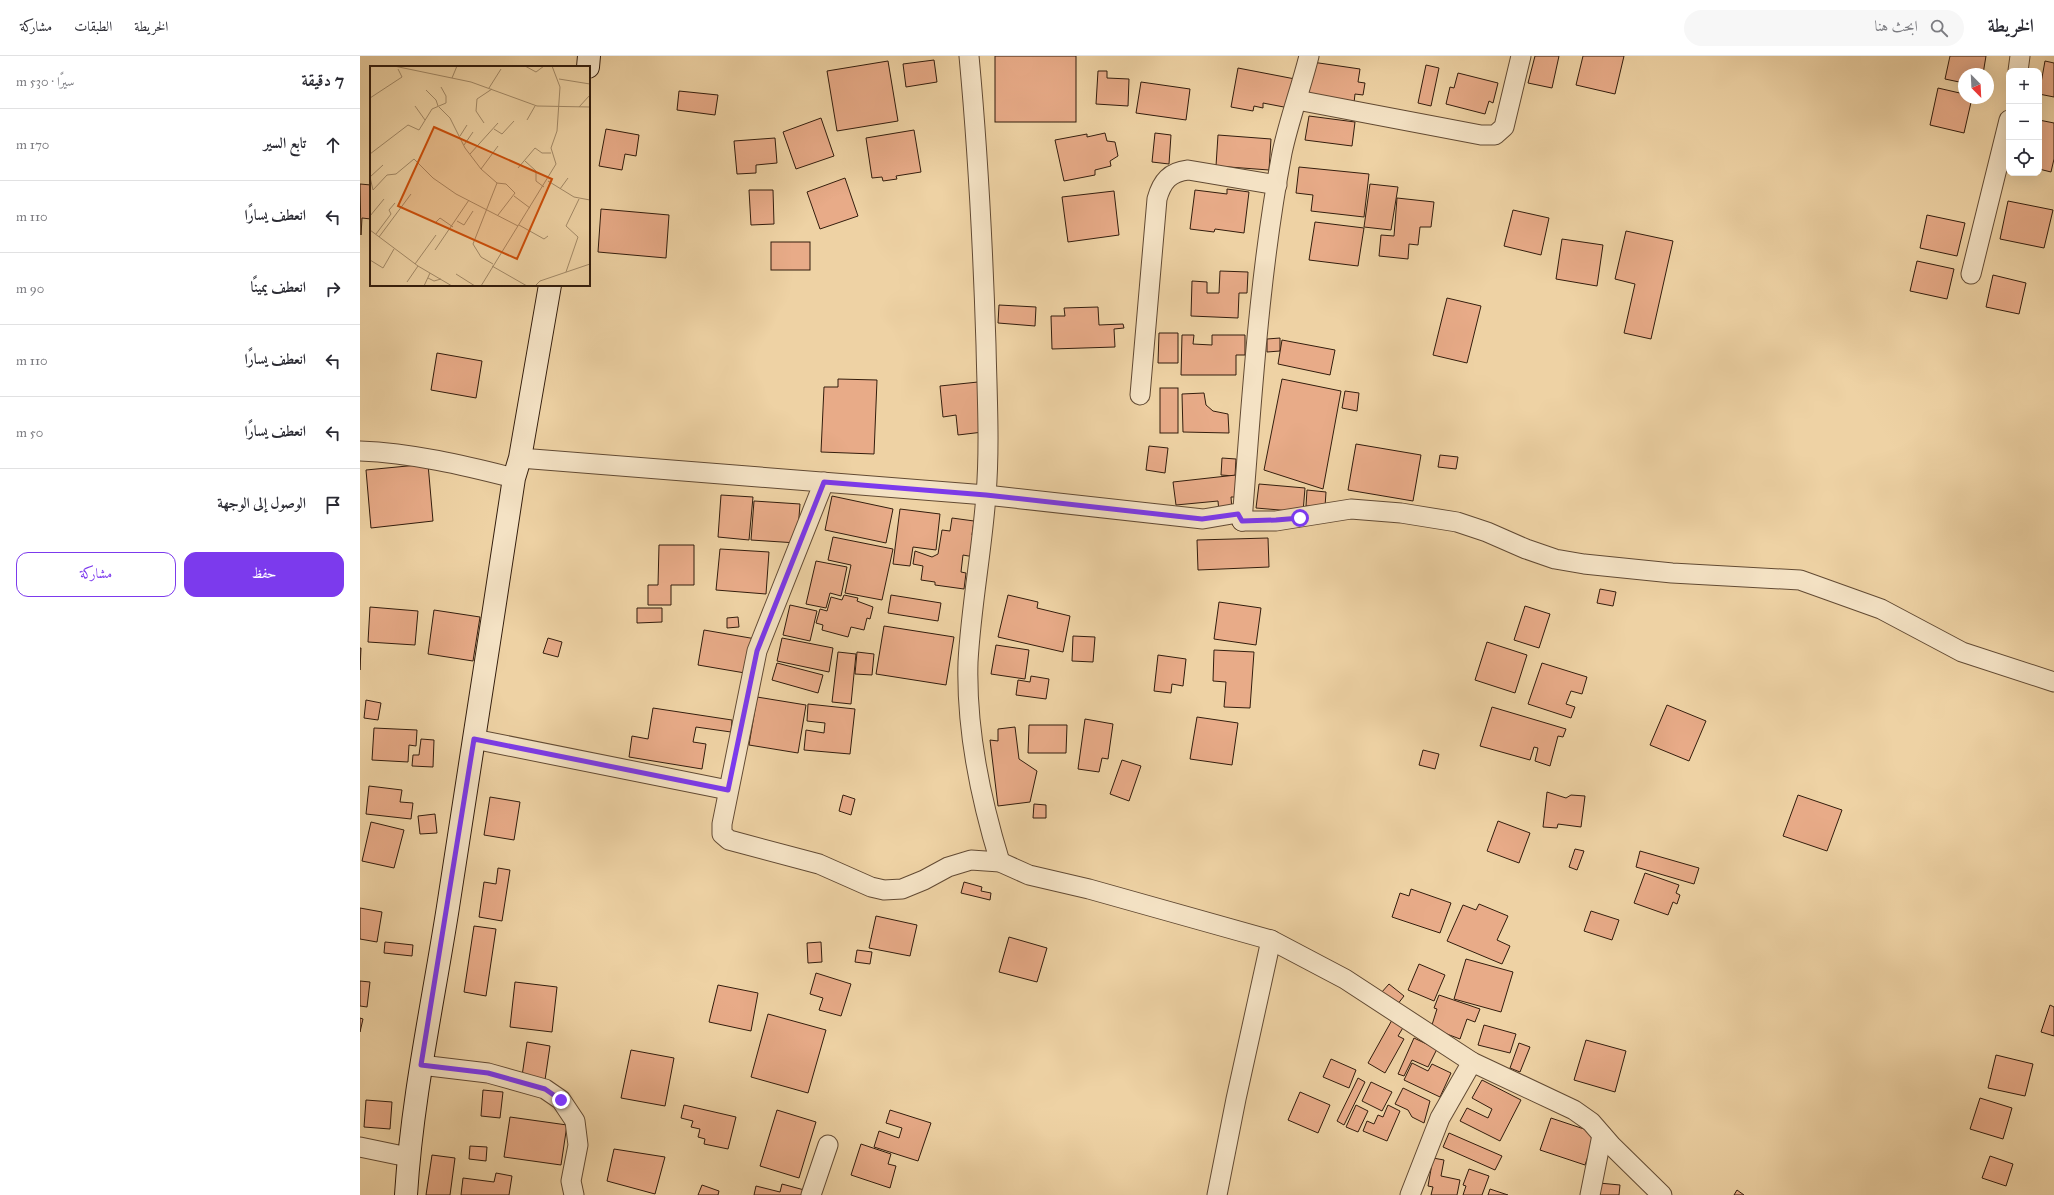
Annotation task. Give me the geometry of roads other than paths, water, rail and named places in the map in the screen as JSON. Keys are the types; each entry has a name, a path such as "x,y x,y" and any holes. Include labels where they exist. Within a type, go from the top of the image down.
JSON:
{"street":[{"path":"588,66 589,56"},
{"path":"969,56 985,307 987,391 986,495 968,662 969,701 972,743 979,784 1000,862"},
{"path":"1242,521 1263,276 1283,150 1309,56"},
{"path":"1298,100 1481,135 1495,135 1504,127 1521,56"},
{"path":"2018,68 2020,56"},
{"path":"1971,274 2006,132"},
{"path":"1140,395 1157,199 1160,189 1167,178 1177,172 1188,170 1277,185"},
{"path":"406,1195 408,1157 421,1065 516,468 550,286"},
{"path":"360,451 516,468 824,482 986,495 1202,519 1238,514 1242,521"},
{"path":"824,482 757,651 721,829 725,838 819,864 871,887 884,890 902,889 924,880 948,867 972,860 1000,862 1029,875 1089,889 1271,940 1345,979 1472,1062 1574,1110 1591,1122 1662,1195"},
{"path":"1242,521 1276,520 1351,509 1408,513 1457,522 1487,532 1526,549 1555,558 1584,564 1672,573 1800,580 1881,609 1962,652 2054,682"},
{"path":"474,739 728,790"},
{"path":"1217,1195 1236,1099 1271,940"},
{"path":"1410,1195 1440,1118 1472,1062"},
{"path":"421,1065 488,1073 545,1089 561,1100 575,1122 578,1145 571,1181 574,1195"},
{"path":"1590,1195 1602,1135"},
{"path":"811,1195 828,1145"},
{"path":"360,1147 408,1157"}]}
